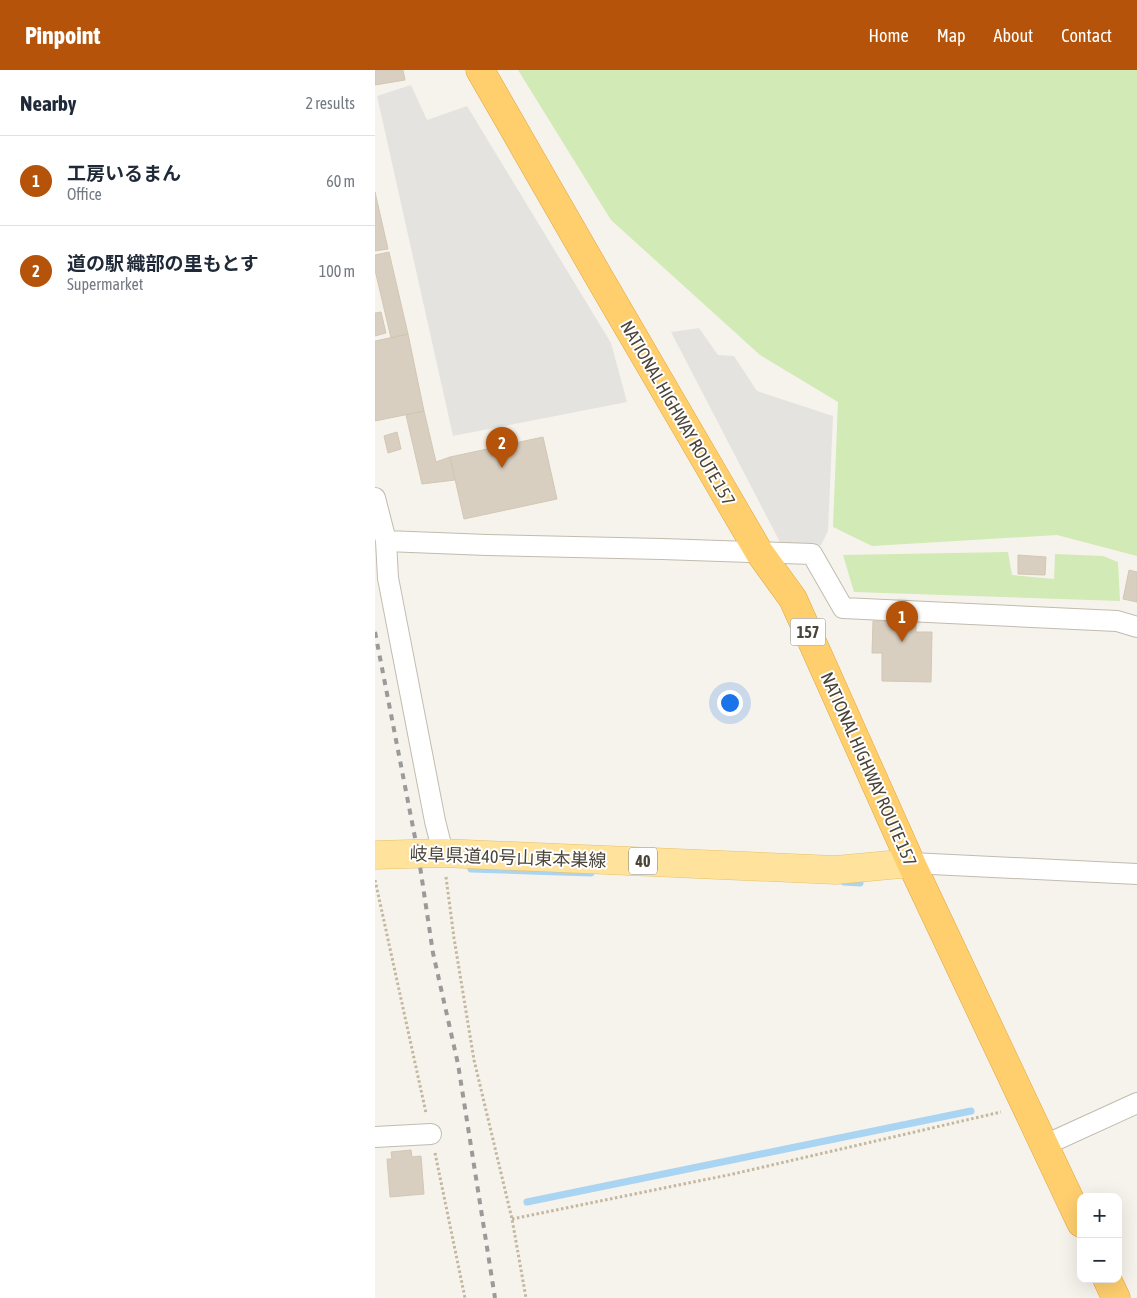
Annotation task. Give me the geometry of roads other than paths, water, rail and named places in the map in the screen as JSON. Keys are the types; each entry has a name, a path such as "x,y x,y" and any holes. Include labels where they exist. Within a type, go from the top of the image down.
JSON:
{"highway":[{"name":"NATIONAL HIGHWAY ROUTE 157","path":"480,70 759,552 793,599 911,863 1077,1214"},
{"path":"1109,1283 1115,1298"}],"main road":[{"name":"岐阜県道40号山東本巣線","path":"375,855 443,853 836,870 911,863"}],"street":[{"path":"375,498 386,541 388,578 435,821 443,853"},
{"path":"386,541 812,554 843,608 1117,621 1137,627"},
{"path":"911,863 1137,874"},
{"path":"1045,1145 1137,1103"},
{"path":"375,1137 431,1134"}],"waterway":[{"path":"471,869 591,873"},
{"path":"844,882 860,883"},
{"path":"527,1202 971,1111"}],"railway":[{"path":"375,632 418,853 433,953 458,1064 495,1298"}],"place":[{"name":"道の駅 織部の里もとす","path":"502,468"},
{"name":"工房いるまん","path":"902,642"}]}
